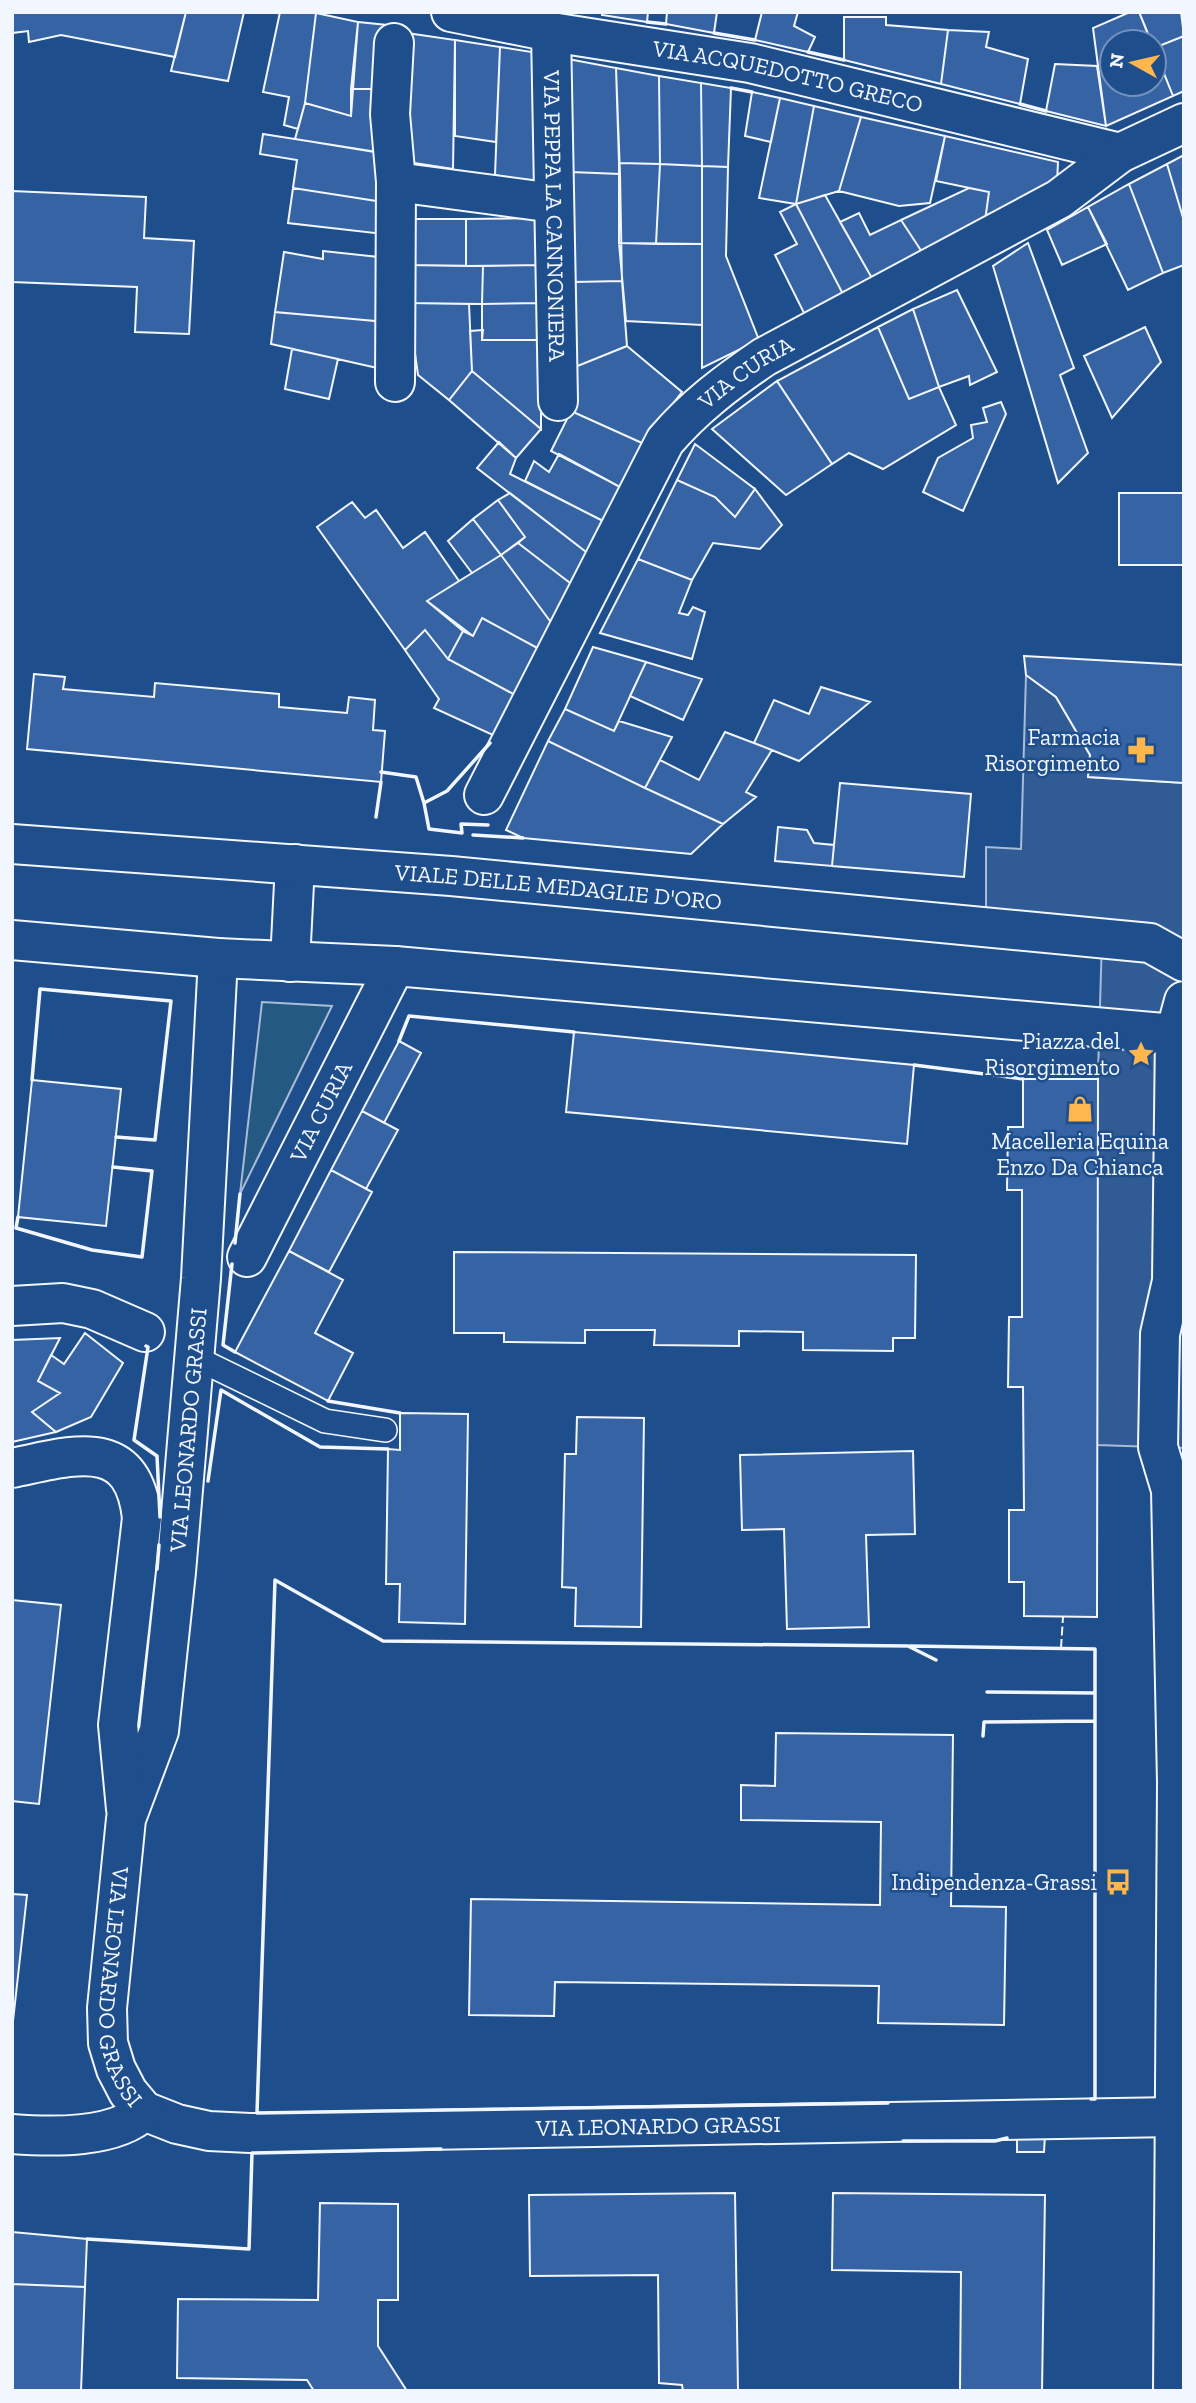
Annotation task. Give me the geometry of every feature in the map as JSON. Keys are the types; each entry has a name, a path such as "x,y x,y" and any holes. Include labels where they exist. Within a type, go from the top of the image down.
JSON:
{"street":[{"name":"VIA ACQUEDOTTO GRECO","path":"451,12 551,32 750,63 1120,153"},
{"name":"VIA PEPPA LA CANNONIERA","path":"551,32 558,401"},
{"path":"394,43 390,114 396,182 395,382"},
{"name":"VIA CURIA","path":"484,795 665,441 690,413 718,388 764,358 1059,200 1120,153 1184,123"},
{"path":"396,182 554,203"},
{"name":"VIALE DELLE MEDAGLIE D'ORO","path":"12,844 295,864 1102,938 1150,943 1184,961"},
{"path":"290,962 295,864"},
{"path":"12,940 218,958 395,966 1100,1029 1179,1017 1178,1294 1160,1334 1158,1447 1177,1478 1172,2391"},
{"name":"VIA LEONARDO GRASSI","path":"218,958 194,1357 176,1572 159,1731 127,1819 107,2008 108,2043 122,2081 144,2111 209,2131 250,2133 1174,2117"},
{"name":"VIA CURIA","path":"247,1257 395,966"},
{"path":"12,1306 63,1303 92,1309 145,1332"},
{"path":"12,1468 86,1455 105,1457 130,1475 141,1508 139,1550 118,1725 127,1819"},
{"path":"12,2134 107,2132 131,2124 144,2111"}],"lane":[{"path":"194,1357 325,1421 384,1430"}],"shaded area":[{"name":"Piazza del Risorgimento","path":"1026,675 1056,697 1090,755 1088,777 1184,783 1184,1448 1097,1445 1097,1107 1102,938 986,927 986,847 1021,849"},
{"path":"262,1002 332,1006 240,1194"}],"building":[{"path":"12,12 186,12 175,57 61,35 29,42 28,31 12,33"},
{"path":"186,12 244,12 228,81 171,71"},
{"path":"280,12 316,13 305,103 298,129 284,125 289,97 263,92"},
{"path":"602,12 648,12 647,22 602,15"},
{"path":"667,12 717,12 714,33 666,24"},
{"path":"762,12 798,12 794,26 815,37 808,52 755,40"},
{"path":"1130,12 1139,12 1145,28 1098,28 1098,66 1093,28"},
{"path":"1139,12 1181,12 1184,36 1168,42 1168,28 1146,28"},
{"path":"316,13 358,22 351,116 305,103"},
{"path":"844,17 886,17 886,25 948,30 941,84 844,60"},
{"path":"358,22 387,25 381,89 351,89"},
{"path":"948,30 989,32 986,47 1028,59 1020,104 941,84"},
{"path":"407,33 455,40 453,169 408,162"},
{"path":"1184,36 1184,91 1173,96 1168,83 1168,42"},
{"path":"455,40 500,47 496,142 455,136"},
{"path":"500,47 538,53 539,183 495,175"},
{"path":"568,59 616,68 620,174 571,172"},
{"path":"1055,64 1097,66 1098,98 1102,98 1106,126 1046,111"},
{"path":"616,68 659,76 660,164 619,163"},
{"path":"659,76 701,83 702,166 660,164"},
{"path":"701,83 731,88 728,167 702,166"},
{"path":"1168,84 1173,96 1106,126 1102,98 1168,98"},
{"path":"351,89 381,89 375,152 295,139 305,103 351,116"},
{"path":"752,92 780,98 771,142 745,136"},
{"path":"780,98 814,106 796,204 759,198"},
{"path":"814,106 861,117 839,191 796,204"},
{"path":"861,117 945,136 930,203 899,206 839,191"},
{"path":"263,134 384,153 383,202 293,188 297,160 260,154"},
{"path":"945,136 1058,162 1057,183 985,221 989,192 936,181"},
{"path":"1184,155 1184,221 1167,164"},
{"path":"619,163 660,164 656,244 619,243"},
{"path":"660,164 702,166 702,244 656,244"},
{"path":"1167,164 1184,221 1184,265 1163,273 1129,184"},
{"path":"702,166 728,167 726,256 759,340 702,368"},
{"path":"571,172 620,174 622,281 574,282"},
{"path":"1129,184 1163,273 1128,290 1088,207"},
{"path":"293,188 383,202 383,234 288,223"},
{"path":"969,188 989,192 985,221 924,255 901,220"},
{"path":"12,191 146,197 144,238 194,241 189,334 135,332 137,287 12,282"},
{"path":"825,195 873,280 844,296 796,204"},
{"path":"796,204 844,296 805,315 775,255 797,244 780,212"},
{"path":"1088,207 1107,244 1062,265 1047,230"},
{"path":"859,213 870,235 901,220 924,255 873,280 840,222"},
{"path":"541,218 541,265 466,266 466,219"},
{"path":"409,219 466,219 466,266 408,265"},
{"path":"619,243 702,244 702,325 626,321"},
{"path":"1028,243 1074,368 1060,375 1088,453 1058,483 993,266"},
{"path":"323,251 388,258 386,322 275,312 284,252 323,259"},
{"path":"408,265 483,266 482,304 408,303"},
{"path":"541,265 541,303 482,304 483,266"},
{"path":"622,281 627,346 575,367 574,282"},
{"path":"957,290 997,372 970,385 969,376 939,387 913,309"},
{"path":"408,303 469,304 472,371 449,400 418,375"},
{"path":"541,303 541,340 482,340 482,304"},
{"path":"913,309 939,387 909,399 878,327"},
{"path":"275,312 386,322 386,370 271,344"},
{"path":"878,327 909,399 939,387 956,425 883,469 849,453 832,464 777,381"},
{"path":"1145,327 1161,362 1112,418 1084,356"},
{"path":"483,330 482,340 541,340 541,429 472,371 470,331"},
{"path":"627,346 682,392 642,443 571,411 575,367"},
{"path":"292,349 338,359 329,399 285,389"},
{"path":"472,371 541,429 516,458 449,400"},
{"path":"777,381 832,464 786,495 712,429"},
{"path":"1001,402 1006,414 963,511 923,492 938,458 973,438 971,425 987,422 983,408"},
{"path":"571,411 642,443 620,487 551,451"},
{"path":"499,442 516,458 510,474 605,522 590,555 477,468"},
{"path":"695,444 755,489 735,517 715,497 677,480"},
{"path":"559,454 620,487 605,522 525,481 534,461 549,472"},
{"path":"677,480 715,497 735,517 755,489 782,525 760,549 713,543 692,580 638,559"},
{"path":"510,493 590,555 574,586 518,543 525,537 498,500"},
{"path":"1119,493 1184,493 1184,565 1119,565"},
{"path":"498,500 525,537 501,555 473,519"},
{"path":"352,502 365,518 376,510 403,548 425,532 459,581 427,601 463,631 448,659 425,630 405,650 317,527"},
{"path":"473,519 501,555 472,573 448,541"},
{"path":"518,543 574,586 553,625 501,555"},
{"path":"501,555 553,625 541,650 482,618 473,636 427,601"},
{"path":"638,559 692,580 679,613 688,615 693,607 705,612 692,659 600,633"},
{"path":"482,618 541,650 517,696 448,659 463,631 473,636"},
{"path":"425,630 448,659 517,696 495,736 434,708 439,699 405,650"},
{"path":"593,647 646,662 614,731 565,709"},
{"path":"1024,656 1184,665 1184,783 1088,777 1090,755 1056,697 1026,675"},
{"path":"646,662 702,679 683,720 630,696"},
{"path":"34,674 65,677 63,689 154,697 155,683 279,694 279,707 347,713 349,697 375,700 373,730 385,731 381,782 27,749"},
{"path":"821,687 870,702 799,761 754,743 774,700 809,714"},
{"path":"565,709 614,731 619,721 672,737 645,788 548,741"},
{"path":"725,732 772,750 746,792 756,797 723,824 645,788 660,760 699,780"},
{"path":"548,741 723,824 691,854 523,838 506,830"},
{"path":"840,783 971,794 964,877 832,866"},
{"path":"778,827 807,830 814,843 834,845 832,866 775,861"},
{"path":"574,1032 914,1065 907,1144 566,1112"},
{"path":"399,1041 421,1053 384,1123 362,1111"},
{"path":"1023,1079 1098,1079 1097,1617 1024,1616 1024,1582 1009,1582 1009,1510 1024,1510 1023,1387 1008,1387 1009,1317 1022,1317 1022,1190 1007,1190 1008,1127 1023,1127"},
{"path":"32,1080 121,1089 106,1226 18,1217"},
{"path":"362,1111 398,1130 366,1189 331,1170"},
{"path":"331,1170 372,1192 329,1272 289,1251"},
{"path":"289,1251 343,1280 315,1333 353,1353 328,1401 235,1352"},
{"path":"454,1252 916,1255 915,1338 893,1338 893,1351 803,1350 803,1332 739,1331 739,1346 654,1345 655,1330 585,1330 585,1343 504,1342 504,1333 454,1333"},
{"path":"85,1333 123,1363 91,1417 56,1432 32,1412 60,1393 38,1381 51,1355 64,1364"},
{"path":"60,1338 38,1381 60,1393 32,1412 56,1432 12,1442 12,1340"},
{"path":"400,1413 468,1414 465,1624 399,1622 400,1584 386,1584 388,1449 400,1450"},
{"path":"577,1417 644,1418 641,1627 575,1626 576,1588 562,1587 565,1454 576,1454"},
{"path":"913,1451 915,1534 866,1535 869,1627 787,1629 784,1529 742,1530 740,1455"},
{"path":"12,1600 61,1605 39,1804 12,1801"},
{"path":"776,1733 953,1735 951,1906 1006,1907 1004,2025 878,2023 879,1986 555,1982 554,2016 469,2015 471,1899 880,1905 881,1822 741,1820 741,1785 775,1786"},
{"path":"12,1894 27,1895 12,2030"},
{"path":"1017,2135 1045,2135 1044,2152 1017,2152"},
{"path":"735,2193 738,2391 683,2391 682,2385 659,2383 658,2275 530,2276 529,2195"},
{"path":"833,2193 1045,2195 1042,2391 960,2391 961,2272 832,2270"},
{"path":"320,2203 398,2204 398,2300 378,2300 378,2346 407,2391 314,2391 307,2380 177,2378 178,2299 318,2300"},
{"path":"12,2232 87,2239 85,2287 12,2284"},
{"path":"12,2284 85,2287 81,2391 12,2391"}],"fence":[{"path":"1061,1648 1063,1617"}],"wall":[{"path":"647,22 666,24"},
{"path":"714,33 755,40"},
{"path":"808,52 844,60"},
{"path":"731,88 752,92"},
{"path":"1020,104 1046,111"},
{"path":"488,825 461,824 462,833 429,829 424,803 447,791 490,743"},
{"path":"381,772 416,777 424,803"},
{"path":"376,817 381,782"},
{"path":"473,835 523,838"},
{"path":"32,1080 40,989 171,1001 155,1140 116,1137"},
{"path":"399,1041 409,1016 574,1032"},
{"path":"914,1065 1023,1079"},
{"path":"18,1217 16,1228 92,1250 142,1257 152,1171 113,1167"},
{"path":"235,1243 240,1194"},
{"path":"232,1264 223,1345 235,1352"},
{"path":"146,1346 148,1347 134,1440 157,1456 160,1517"},
{"path":"208,1481 221,1390 320,1447 388,1449"},
{"path":"328,1401 400,1413"},
{"path":"157,1569 159,1545"},
{"path":"888,2103 257,2113 275,1580 383,1641 908,1646 936,1660"},
{"path":"910,1646 1095,1649 1095,1693 987,1692"},
{"path":"1095,1693 1095,1721"},
{"path":"983,1736 984,1722 1095,1721 1095,2099 1091,2099"},
{"path":"903,2141 995,2141 1007,2138"},
{"path":"87,2239 249,2249 252,2153 441,2149"}],"place":[{"name":"Farmacia Risorgimento","path":"1141,750"},
{"name":"Piazza del Risorgimento","path":"1141,1054"},
{"name":"Macelleria Equina Enzo Da Chianca","path":"1080,1109"},
{"name":"Indipendenza-Grassi","path":"1118,1882"}]}
